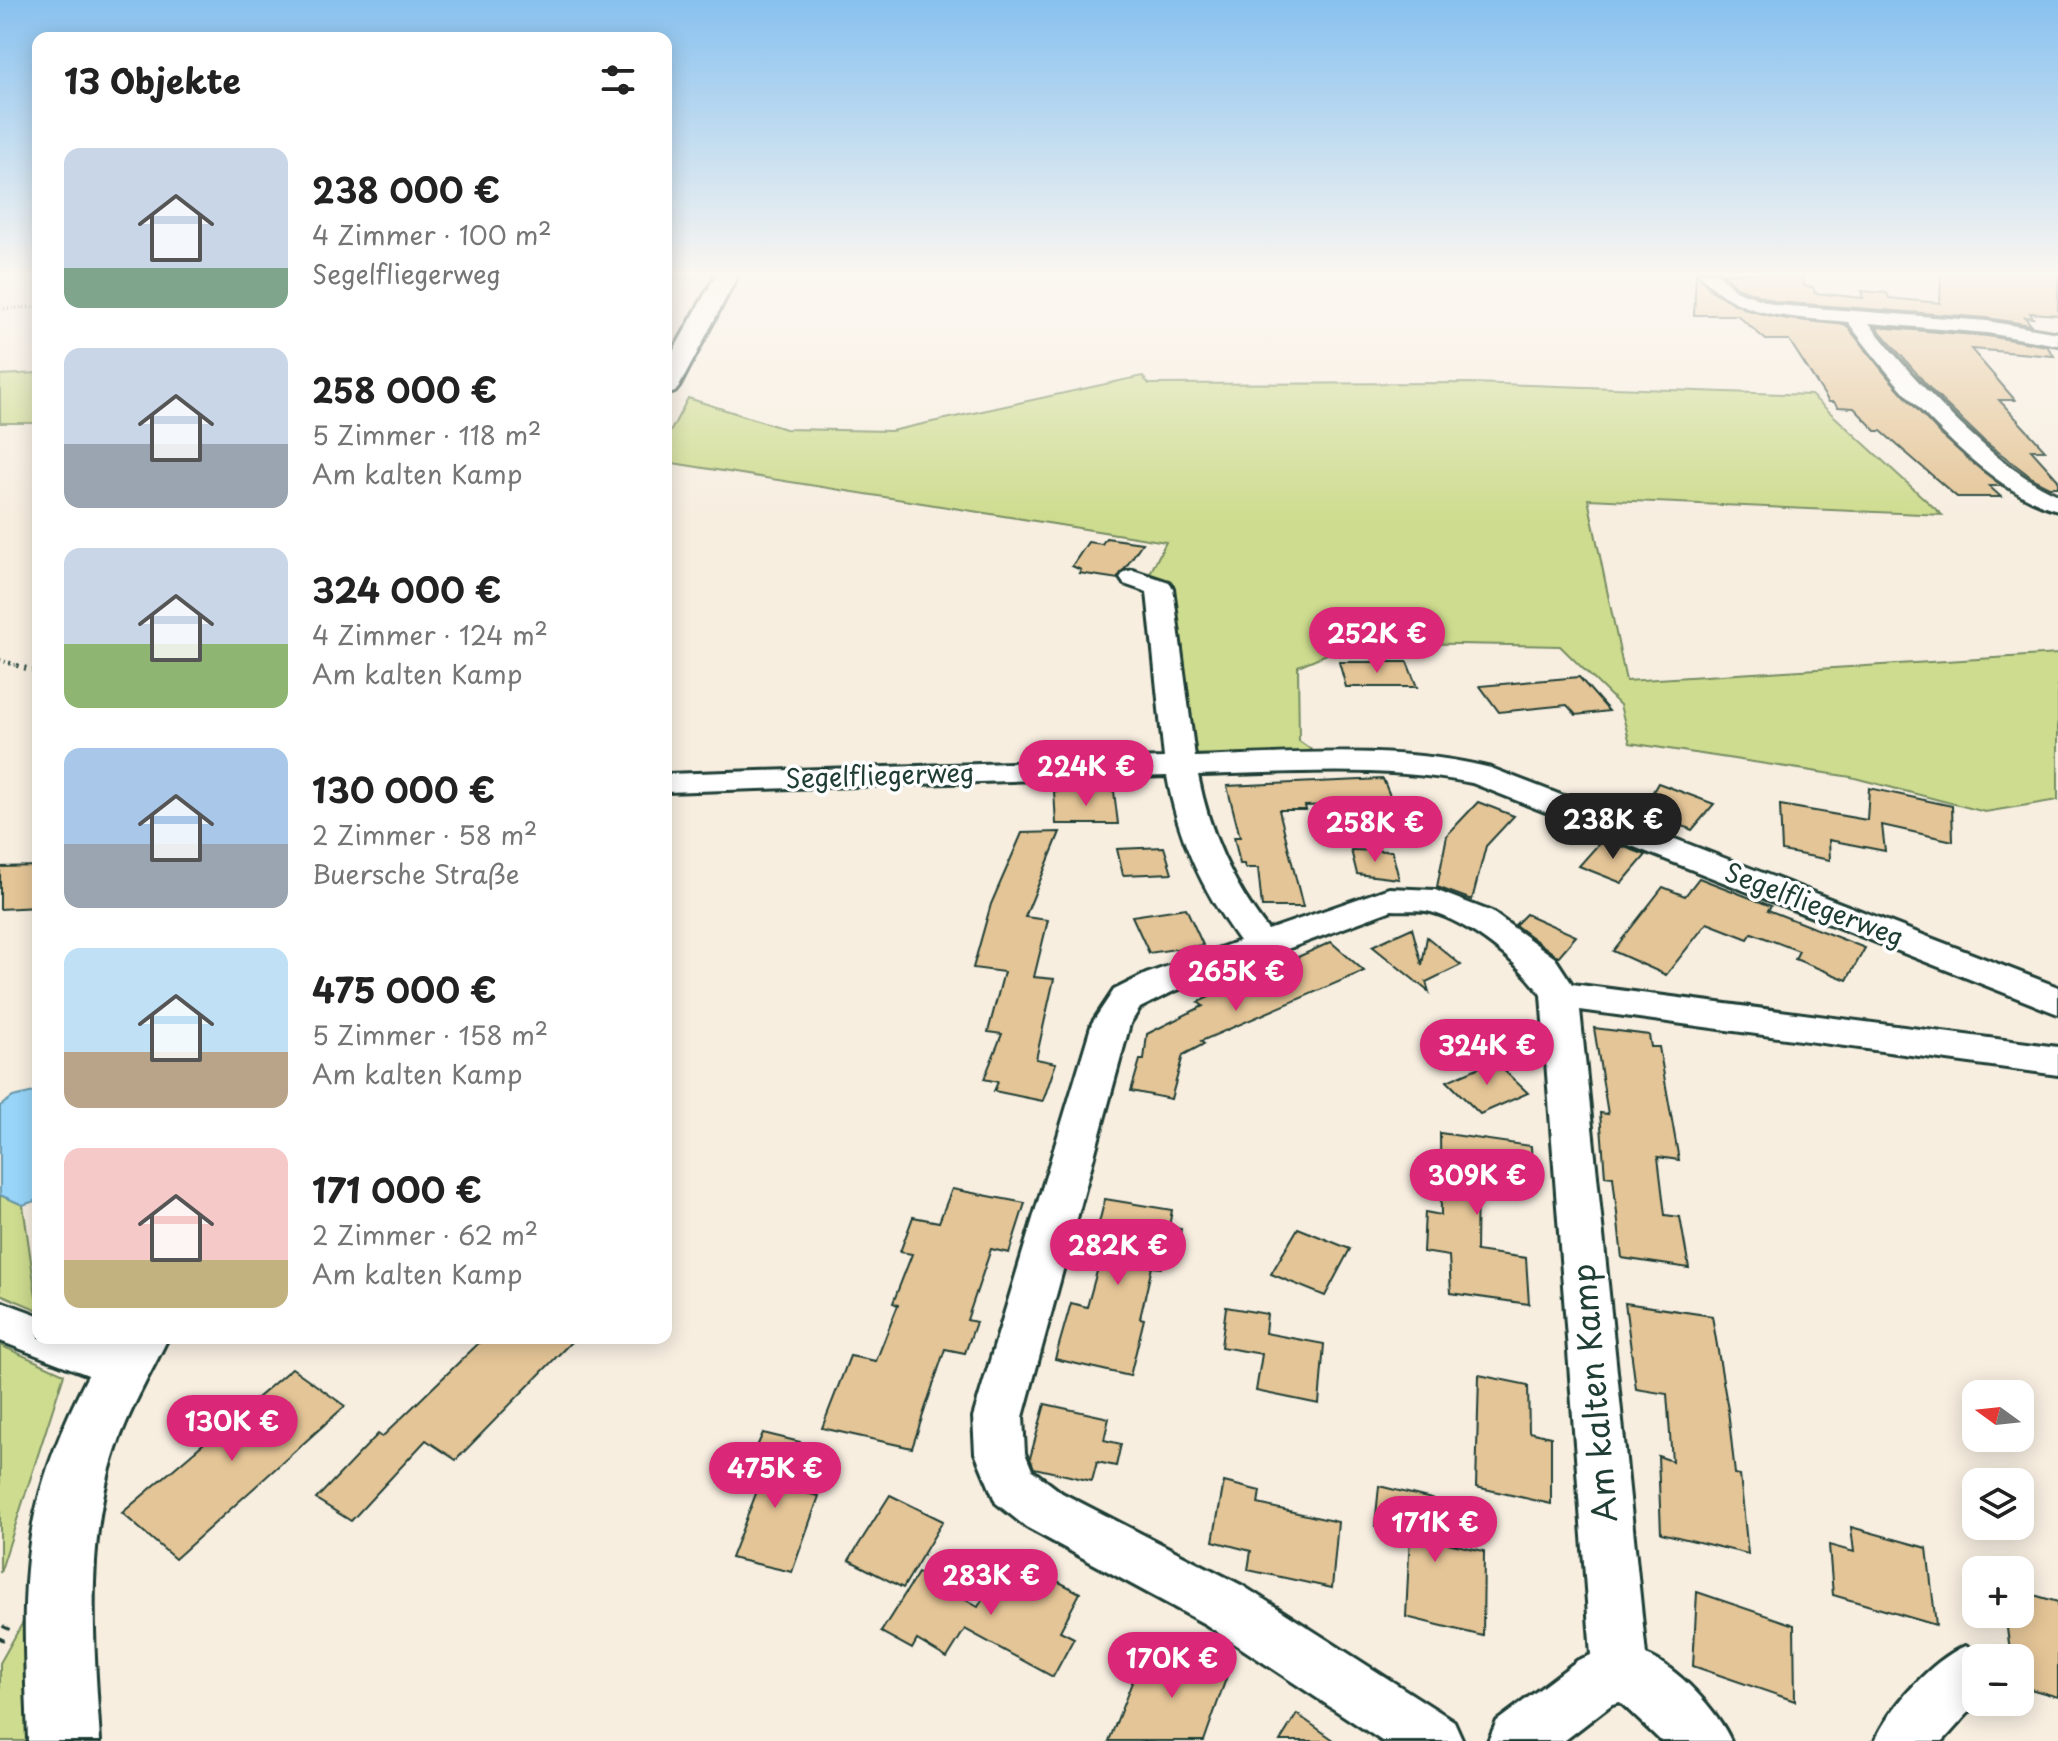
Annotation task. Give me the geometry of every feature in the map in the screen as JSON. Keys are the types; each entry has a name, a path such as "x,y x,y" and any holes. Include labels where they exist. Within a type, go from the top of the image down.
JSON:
{"main road":[{"path":"672,376 684,354"},
{"path":"64,1741 60,1595 64,1536 73,1484 87,1444 131,1353"}],"street":[{"path":"1882,354 1923,402 2020,487 2058,503"},
{"path":"1133,578 1160,588 1180,767 1202,849 1229,904 1261,946"},
{"name":"Segelfliegerweg","path":"672,783 1344,762 1429,765 1480,775 2058,1001"},
{"path":"1434,1741 1224,1605 1044,1510 1014,1486 1000,1453 998,1417 1111,1023 1127,999 1159,983 1389,899 1435,901 1479,920 1542,967 1560,995 2058,1061"},
{"name":"Am kalten Kamp","path":"1560,995 1620,1674"},
{"path":"0,1320 32,1333"},
{"path":"80,1344 131,1353"},
{"path":"1517,1741 1598,1680 1620,1674 1642,1681 1702,1741"},
{"path":"1904,1741 1962,1677"}],"path":[{"path":"0,660 32,670"}],"green space":[{"path":"32,373 32,423 0,423 0,375"},
{"path":"1142,376 1149,384 1470,383 1811,395 1942,515 1588,499 1626,681 2058,654 2058,800 1985,812 1851,777 1630,743 1620,705 1560,646 1356,642 1298,666 1299,741 1329,762 1180,767 1160,589 1145,583 1166,542 672,463 672,429 688,398 785,429 891,431"},
{"path":"0,1195 23,1205 32,1268 32,1307 0,1294"},
{"path":"0,1345 64,1374 0,1573"},
{"path":"32,1606 28,1741 0,1741 0,1663"}],"water":[{"path":"32,1092 32,1202 23,1205 0,1195 0,1106 13,1097"}],"building":[{"path":"1798,354 1870,354 1940,434 2002,486 1989,486 2001,497 1957,497 1881,431 1876,431 1854,408 1838,407 1834,402 1829,402"},
{"path":"1900,354 1976,354 2015,400 1999,400 2045,450 2031,450 2058,480 2058,487 2049,487 2035,480 1984,441 1933,392"},
{"path":"1106,538 1142,543 1118,579 1079,573 1081,570 1072,566 1088,542 1102,544"},
{"path":"1339,662 1407,662 1417,687 1346,687"},
{"path":"1579,677 1609,711 1576,715 1567,705 1499,712 1480,686"},
{"path":"1383,779 1393,803 1279,810 1303,907 1262,907 1258,868 1245,868 1244,864 1240,864 1234,837 1240,837 1227,786"},
{"path":"1658,783 1714,804 1692,830 1673,822 1665,832 1636,821"},
{"path":"1869,788 1952,806 1953,841 1882,825 1885,851 1829,840 1830,860 1782,851 1780,805 1867,820"},
{"path":"1054,791 1114,791 1118,824 1056,824"},
{"path":"1478,802 1514,816 1486,846 1472,900 1437,887 1447,835"},
{"path":"1060,832 1025,917 1048,920 1034,977 1054,979 1036,1059 1056,1063 1043,1101 994,1091 998,1082 984,1079 1002,1034 988,1032 1004,972 973,968 991,904 1022,833"},
{"path":"1603,839 1646,855 1622,883 1579,866"},
{"path":"1164,847 1172,873 1123,875 1117,849"},
{"path":"1351,850 1392,851 1399,879 1357,874"},
{"path":"32,866 32,907 0,909 0,867"},
{"path":"1699,878 1771,906 1768,910 1865,948 1847,980 1795,959 1799,951 1752,933 1748,939 1707,923 1666,975 1613,951 1663,887 1685,896"},
{"path":"1186,908 1203,945 1149,953 1132,916"},
{"path":"1526,914 1576,936 1558,957 1515,925"},
{"path":"1412,928 1422,965 1427,937 1461,965 1426,982 1429,992 1372,946"},
{"path":"1331,942 1364,971 1201,1041 1204,1044 1183,1055 1171,1099 1131,1091 1140,1060 1144,1060 1147,1034 1203,1006 1198,1002"},
{"path":"1594,1028 1649,1035 1651,1047 1659,1047 1679,1160 1658,1157 1665,1215 1680,1217 1689,1268 1622,1258 1613,1177 1605,1176 1600,1113 1608,1114"},
{"path":"1494,1061 1528,1093 1480,1114 1447,1081"},
{"path":"1440,1133 1531,1146 1533,1187 1477,1179 1476,1251 1526,1258 1529,1304 1451,1293 1449,1256 1423,1252 1425,1212 1441,1215"},
{"path":"952,1189 1025,1203 1009,1253 991,1249 967,1320 976,1322 965,1353 945,1349 912,1448 822,1428 850,1356 876,1361 898,1305 893,1303 912,1254 900,1252 913,1217 939,1222"},
{"path":"1105,1199 1172,1210 1169,1227 1181,1229 1177,1254 1165,1252 1161,1268 1152,1267 1140,1318 1144,1319 1130,1376 1055,1359 1071,1303 1087,1307 1101,1257 1091,1255"},
{"path":"1298,1228 1350,1249 1325,1296 1271,1274"},
{"path":"1625,1303 1712,1316 1735,1474 1740,1475 1748,1554 1661,1533 1658,1456 1672,1461 1667,1394 1636,1389"},
{"path":"1226,1307 1267,1314 1265,1333 1324,1344 1319,1404 1256,1391 1262,1354 1221,1347"},
{"path":"478,1344 569,1344 456,1460 426,1440 351,1521 316,1499 378,1434 382,1437"},
{"path":"292,1368 345,1406 175,1559 122,1513"},
{"path":"1479,1375 1528,1385 1529,1432 1551,1437 1551,1504 1476,1487"},
{"path":"1045,1404 1109,1418 1104,1440 1121,1444 1116,1466 1097,1462 1092,1481 1034,1468 1030,1458"},
{"path":"763,1433 800,1442 782,1488 819,1496 792,1572 731,1558 764,1473 747,1469"},
{"path":"1224,1482 1260,1491 1258,1504 1338,1522 1332,1588 1248,1570 1251,1551 1213,1541"},
{"path":"1379,1486 1444,1502 1442,1542 1484,1551 1483,1636 1406,1617 1410,1534 1375,1526"},
{"path":"890,1495 943,1521 903,1588 849,1560"},
{"path":"1851,1527 1927,1548 1936,1625 1833,1595 1829,1545 1854,1552"},
{"path":"1019,1561 1080,1593 1060,1631 1074,1638 1053,1677 965,1629 947,1658 917,1640 912,1649 881,1632 918,1573 978,1607 1000,1570 1011,1576"},
{"path":"1697,1592 1794,1625 1795,1701 1693,1666"},
{"path":"2034,1595 2058,1602 2058,1697 2034,1690 2034,1644 2009,1644 2007,1628 2034,1628"},
{"path":"1166,1642 1229,1670 1204,1741 1109,1741 1136,1672 1151,1679"},
{"path":"1297,1714 1335,1741 1280,1741"}]}
